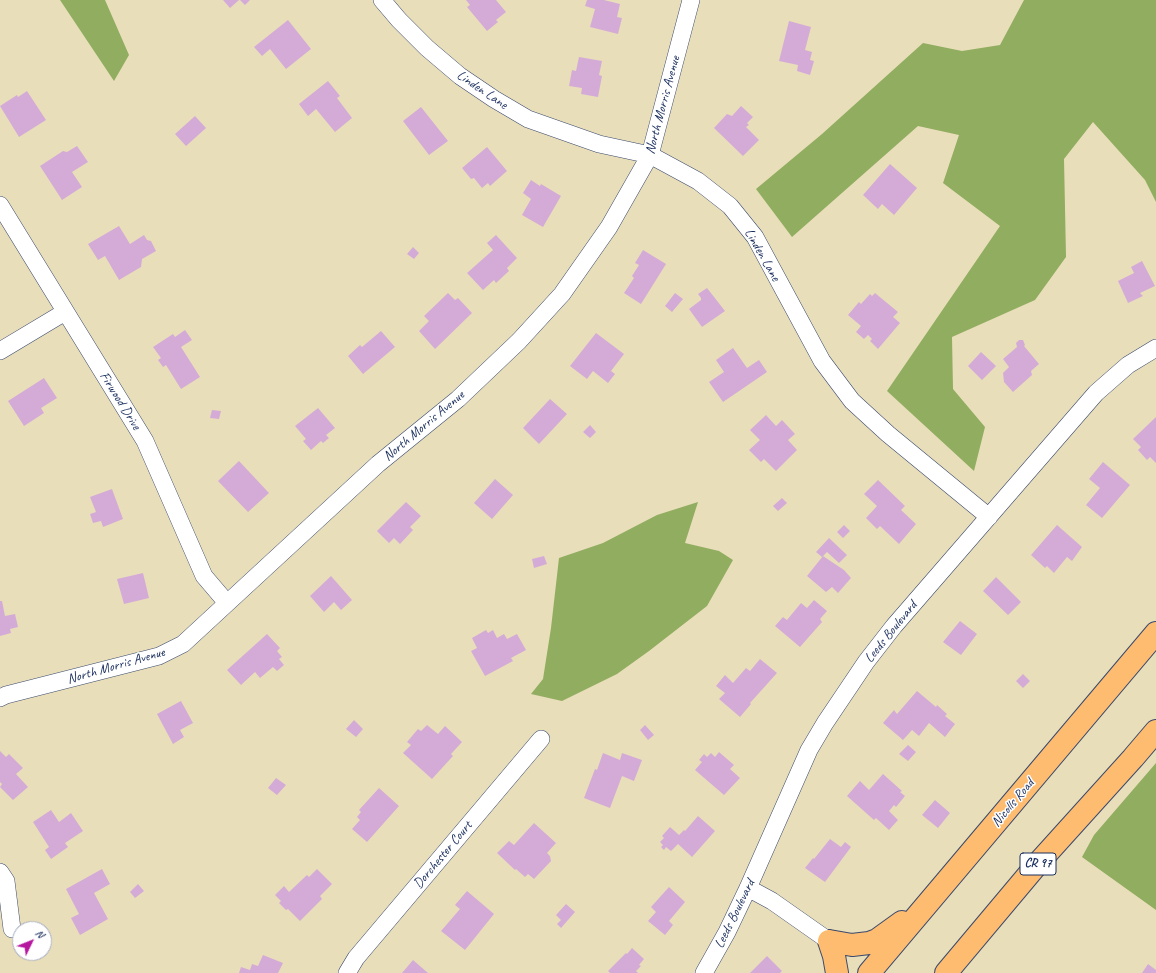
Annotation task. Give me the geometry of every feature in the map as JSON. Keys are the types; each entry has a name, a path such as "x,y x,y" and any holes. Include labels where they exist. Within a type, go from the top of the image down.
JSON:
{"highway":[{"name":"Nicolls Road","path":"869,973 1156,633"},
{"name":"CR 97","path":"946,973 1040,860 1156,731"},
{"path":"964,973 1050,870 1133,758"},
{"path":"838,973 829,941 852,945 869,943 878,940 899,923 920,914"}],"street":[{"name":"Linden Lane","path":"382,0 399,20 427,48 460,76 494,99 528,119 599,144 650,155 698,181 730,206 754,237 822,362 852,401 888,434 989,517"},
{"name":"North Morris Avenue","path":"0,698 6,695 159,656 183,644 378,464 458,399 520,341 562,294 609,227 650,155 691,0"},
{"name":"Firwood Drive","path":"0,205 145,441 204,576 227,603"},
{"path":"0,351 65,312"},
{"name":"Leeds Boulevard","path":"704,973 727,932 748,888 809,750 824,723 866,662 894,626 1096,393 1128,365 1156,348"},
{"name":"Dorchester Court","path":"347,973 356,958 541,739"},
{"path":"0,872 6,881 12,928"},
{"path":"748,888 772,901 829,941"}],"green space":[{"path":"60,0 105,0 129,55 114,81"},
{"path":"1024,0 1156,0 1156,202 1145,180 1093,122 1064,159 1066,257 1035,300 952,337 953,389 985,427 974,471 887,391 1000,226 943,183 959,135 918,126 792,237 756,189 822,134 923,43 962,51 1000,45"},
{"path":"698,502 685,543 719,551 733,560 707,606 617,674 562,701 531,694 543,679 551,628 559,558 603,543 657,515"},
{"path":"1156,763 1156,910 1082,857 1094,835"}],"building":[{"path":"223,0 239,0 230,8"},
{"path":"240,0 250,0 245,5"},
{"path":"466,0 496,0 506,12 496,20 498,22 487,31 467,7 470,5"},
{"path":"587,0 604,0 620,4 617,17 622,18 618,34 590,27 595,9 585,6"},
{"path":"288,20 311,49 286,69 270,49 262,56 254,47"},
{"path":"789,21 811,27 805,50 812,52 810,60 814,61 810,75 797,71 798,65 779,61"},
{"path":"579,57 602,61 599,75 602,76 598,97 581,94 582,88 569,86 572,70 576,71"},
{"path":"328,81 340,96 337,98 352,118 335,132 316,109 308,116 299,104"},
{"path":"27,91 46,120 19,137 0,106 17,95 18,97"},
{"path":"741,106 753,117 747,123 749,125 746,127 759,140 743,156 714,128 727,114 732,116"},
{"path":"421,107 448,141 429,155 403,121"},
{"path":"195,116 206,128 186,146 175,134"},
{"path":"77,146 88,162 72,172 82,187 62,200 40,166 63,151 67,152"},
{"path":"487,147 507,171 490,186 488,183 482,188 474,178 471,179 462,168"},
{"path":"890,164 917,188 894,215 882,204 878,209 863,195"},
{"path":"531,180 561,196 543,227 522,215 531,199 523,193"},
{"path":"119,226 130,244 144,235 147,240 151,241 156,251 142,259 141,267 119,280 105,256 98,260 88,244"},
{"path":"496,235 517,258 507,268 509,271 496,283 494,280 483,290 467,273 493,250 487,243"},
{"path":"413,247 419,253 414,259 407,254"},
{"path":"643,250 666,264 641,304 624,293 634,278 632,276 639,265 635,263"},
{"path":"1142,261 1155,286 1140,293 1143,296 1128,303 1118,281 1134,273 1131,267"},
{"path":"707,288 725,311 702,327 689,309 701,300 698,294"},
{"path":"448,293 455,300 458,298 472,313 435,349 419,331 429,321 424,316"},
{"path":"675,293 683,299 672,312 665,306"},
{"path":"875,293 898,312 893,317 900,323 878,349 870,341 872,339 868,335 864,339 856,332 861,326 848,315 859,302 861,304 870,294 872,296"},
{"path":"185,330 192,340 181,347 200,377 181,389 166,365 163,367 158,360 161,358 153,347 173,334 175,337"},
{"path":"381,331 395,347 363,374 348,356 360,345 362,347"},
{"path":"596,333 624,354 611,371 615,374 608,383 593,371 587,379 570,366"},
{"path":"1019,340 1023,340 1024,346 1039,364 1031,371 1032,375 1013,392 1004,382 1003,373 1009,367 1003,359 1017,347 1016,343"},
{"path":"733,348 747,368 759,360 767,372 723,402 709,382 724,372 716,360"},
{"path":"981,352 996,366 982,380 968,366"},
{"path":"44,378 57,398 41,408 44,413 24,426 8,401"},
{"path":"550,399 567,414 539,444 523,428"},
{"path":"318,408 335,428 326,435 329,438 323,443 321,441 311,450 303,441 306,439 295,426"},
{"path":"212,410 221,411 219,419 210,418"},
{"path":"766,415 776,426 782,420 795,434 788,440 797,450 776,471 764,459 761,462 749,450 760,440 750,430"},
{"path":"1156,417 1156,463 1150,457 1147,460 1138,450 1141,447 1133,439"},
{"path":"590,425 596,432 590,438 583,432"},
{"path":"239,461 269,493 248,512 218,481"},
{"path":"1103,462 1130,485 1102,518 1086,505 1100,488 1089,479"},
{"path":"495,479 513,495 492,519 474,503"},
{"path":"878,480 905,506 901,510 916,524 899,544 880,526 877,529 866,518 877,506 864,494"},
{"path":"112,489 123,519 103,527 101,521 93,523 90,514 96,512 90,497"},
{"path":"782,498 787,503 778,511 773,506"},
{"path":"406,502 421,516 410,527 413,530 400,544 394,538 389,543 377,531"},
{"path":"844,525 850,531 843,538 837,532"},
{"path":"1057,525 1082,547 1072,561 1067,557 1054,573 1047,566 1045,568 1031,555"},
{"path":"829,538 847,555 839,563 827,552 822,557 816,552"},
{"path":"544,556 547,564 534,568 532,559"},
{"path":"823,556 844,570 851,578 838,593 832,587 826,592 807,576"},
{"path":"143,573 149,598 124,604 117,579"},
{"path":"331,576 352,600 341,610 334,602 324,612 310,596"},
{"path":"996,577 1021,602 1008,615 983,591"},
{"path":"814,600 827,611 820,619 822,622 800,647 775,626 783,617 787,620 801,603 807,608"},
{"path":"0,601 2,601 5,616 15,614 18,627 10,629 11,633 0,636"},
{"path":"960,621 977,634 961,655 943,642"},
{"path":"486,630 488,633 493,630 497,638 504,634 507,639 517,634 526,650 511,658 513,661 485,676 471,651 477,648 472,638"},
{"path":"267,634 280,648 277,651 282,657 279,659 284,665 277,671 273,667 260,678 255,672 241,685 227,670"},
{"path":"760,659 777,673 750,703 751,704 740,717 719,699 725,693 716,686 725,675 733,683 746,668 750,671"},
{"path":"1023,674 1030,681 1023,688 1016,681"},
{"path":"917,691 936,707 937,705 947,714 945,716 955,724 945,737 929,723 919,736 912,730 903,740 883,723 894,710 897,714"},
{"path":"181,701 193,723 180,730 184,737 173,744 157,714"},
{"path":"354,720 363,729 356,737 346,729"},
{"path":"427,725 438,734 445,726 462,742 451,754 453,756 432,779 403,753 411,745 407,742 418,729 421,731"},
{"path":"645,725 654,735 648,740 640,730"},
{"path":"908,745 916,752 908,761 899,754"},
{"path":"0,751 6,757 9,754 23,768 16,774 28,787 13,800 0,787 2,784 0,782"},
{"path":"719,752 734,765 730,769 740,778 724,795 695,770 702,762 699,760 704,754 707,757 711,753 715,757"},
{"path":"603,753 620,760 622,753 642,760 634,781 622,776 610,808 584,798"},
{"path":"883,774 902,791 900,792 905,796 896,807 894,805 889,811 898,820 889,830 876,818 874,820 847,796 860,781 869,790"},
{"path":"276,778 286,785 277,795 268,788"},
{"path":"379,788 399,806 367,842 352,829 360,820 357,817 361,812 359,810"},
{"path":"935,800 950,813 938,828 922,815"},
{"path":"51,810 59,822 71,813 83,831 65,843 68,847 51,859 45,850 49,847 33,822"},
{"path":"698,816 715,831 692,857 678,844 671,851 666,847 664,850 661,847 663,845 660,842 664,838 662,836 670,827 679,835 684,830 685,831"},
{"path":"534,823 556,843 547,853 550,856 551,861 534,879 528,874 525,877 516,869 515,870 497,853 509,841 514,845"},
{"path":"830,839 841,847 845,842 851,847 825,882 805,868"},
{"path":"102,869 110,884 94,893 108,919 80,935 71,918 79,914 66,889"},
{"path":"317,869 332,884 320,896 322,899 300,921 288,909 286,910 279,903 281,901 275,895 284,886 289,892 307,875 309,877"},
{"path":"138,884 144,891 135,898 130,892"},
{"path":"669,887 685,902 669,921 673,925 665,935 648,921 656,912 651,907"},
{"path":"467,891 494,914 465,950 441,931 460,909 455,905"},
{"path":"566,904 575,912 561,928 557,924 561,920 556,915"},
{"path":"632,948 644,959 639,965 641,966 636,971 638,973 610,973 608,971"},
{"path":"263,955 283,963 278,973 239,973 241,967 250,970 252,964 258,966"},
{"path":"767,956 782,971 780,973 750,973"},
{"path":"413,960 428,973 402,973"},
{"path":"1148,964 1156,970 1156,973 1142,973"}]}
